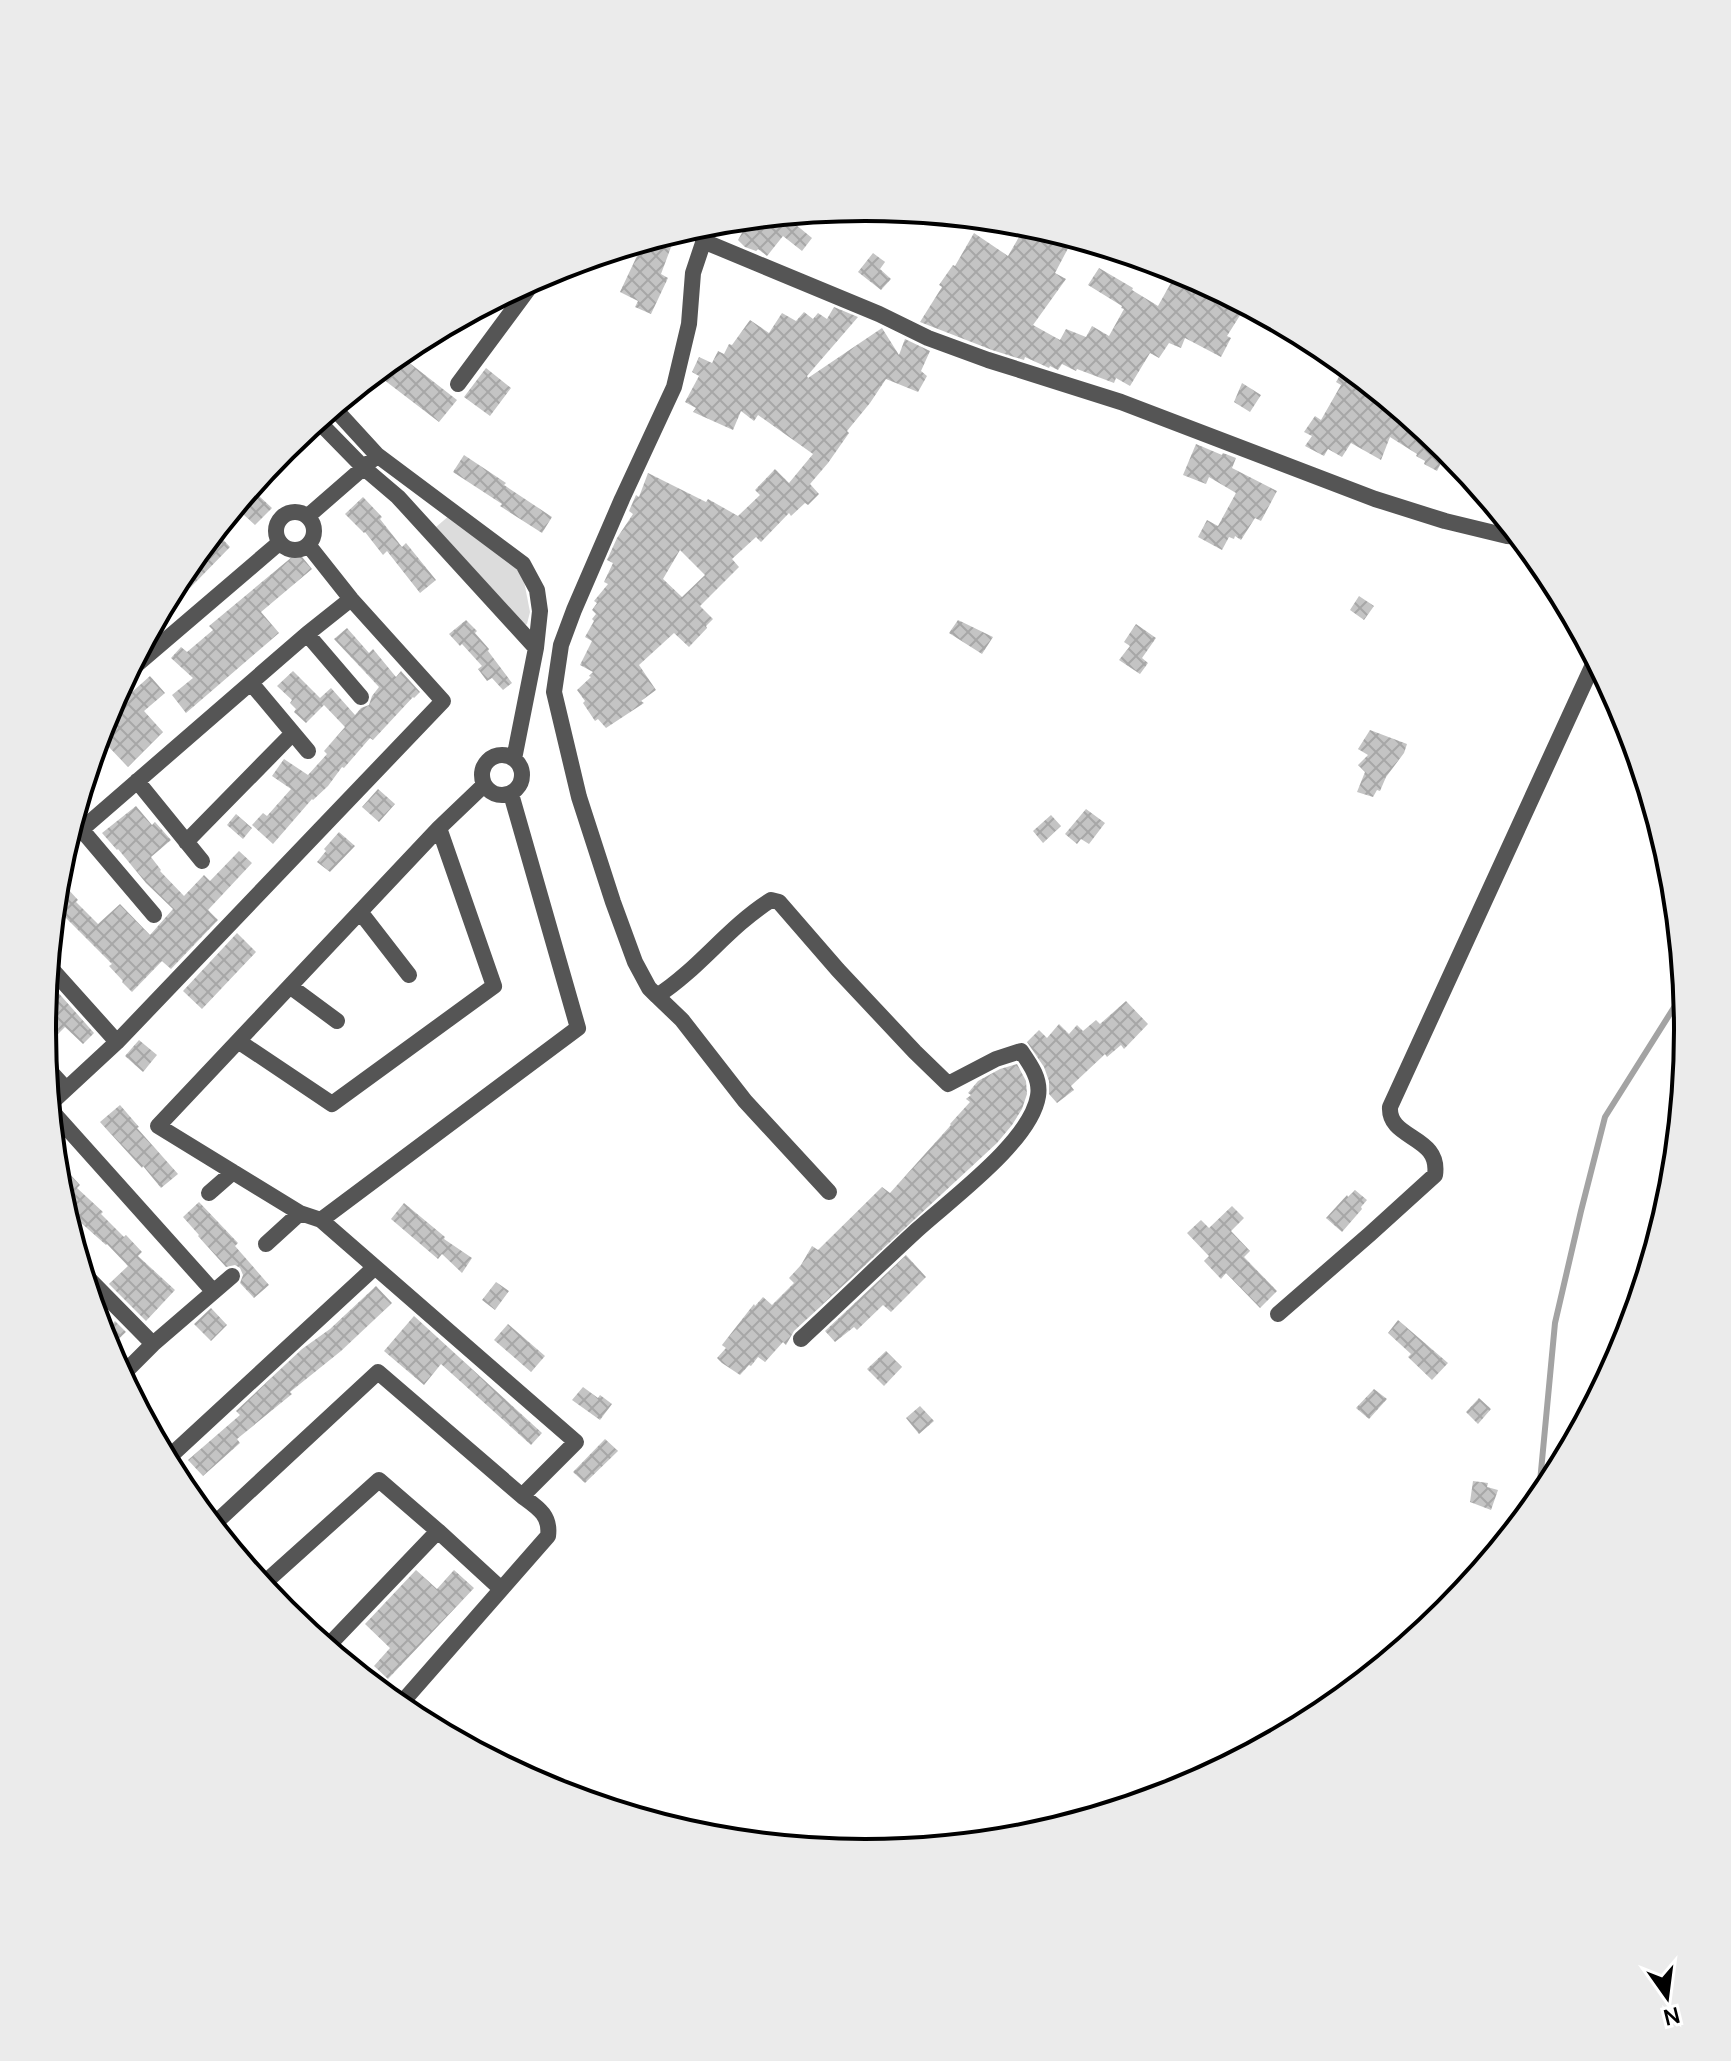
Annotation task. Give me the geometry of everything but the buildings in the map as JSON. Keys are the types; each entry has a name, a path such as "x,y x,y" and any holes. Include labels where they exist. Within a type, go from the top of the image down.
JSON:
{"street":[{"path":"704,238 693,273 689,324 674,387 574,610 561,645 554,692 579,797 613,902 635,962 649,988 682,1020 745,1101 829,1192"},
{"path":"703,241 879,314 928,338 1121,402 1375,499 1506,536"},
{"path":"458,384 522,298"},
{"path":"340,415 377,455 523,564 537,590 540,611 536,648 514,759"},
{"path":"325,428 398,497 536,648"},
{"path":"308,516 377,455"},
{"path":"300,512 308,516 314,526 314,536 309,546 299,551 279,543 277,525 282,517 300,512"},
{"path":"148,655 279,543"},
{"path":"59,1097 117,1042 443,701 351,599 309,546"},
{"path":"82,828 351,599"},
{"path":"307,634 361,697"},
{"path":"1278,1314 1435,1175 1436,1166 1431,1152 1395,1124 1390,1107 1591,670"},
{"path":"251,683 308,751"},
{"path":"186,842 293,733"},
{"path":"504,755 514,759 521,767 519,787 511,794 491,792 484,785 481,775 485,764 493,757 504,755"},
{"path":"137,781 202,861"},
{"path":"484,785 439,828 158,1126 300,1213 321,1220 576,1442 522,1496"},
{"path":"321,1220 578,1028 511,794"},
{"path":"238,1041 332,1104 494,986 439,828"},
{"path":"82,830 154,915"},
{"path":"657,996 688,972 751,912 771,900 779,902 838,970 948,1084 996,1059 1021,1051 1032,1067 1038,1084 1038,1096 1027,1126 972,1183 919,1228 801,1339"},
{"path":"361,913 409,975"},
{"path":"58,976 117,1042"},
{"path":"291,987 337,1021"},
{"path":"58,1080 66,1089"},
{"path":"61,1120 213,1291"},
{"path":"209,1193 233,1172"},
{"path":"266,1244 300,1213"},
{"path":"175,1452 375,1267"},
{"path":"130,1367 232,1276"},
{"path":"98,1288 153,1344"},
{"path":"220,1519 378,1372 542,1510 550,1526 548,1536 406,1697"},
{"path":"270,1578 379,1480 500,1588"},
{"path":"333,1640 438,1531"}],"shaded area":[{"path":"450,515 516,565 524,581 530,612 527,624 522,627 517,625 436,527"}],"waterway":[{"path":"1540,1478 1555,1323 1605,1117 1674,1007"}]}
